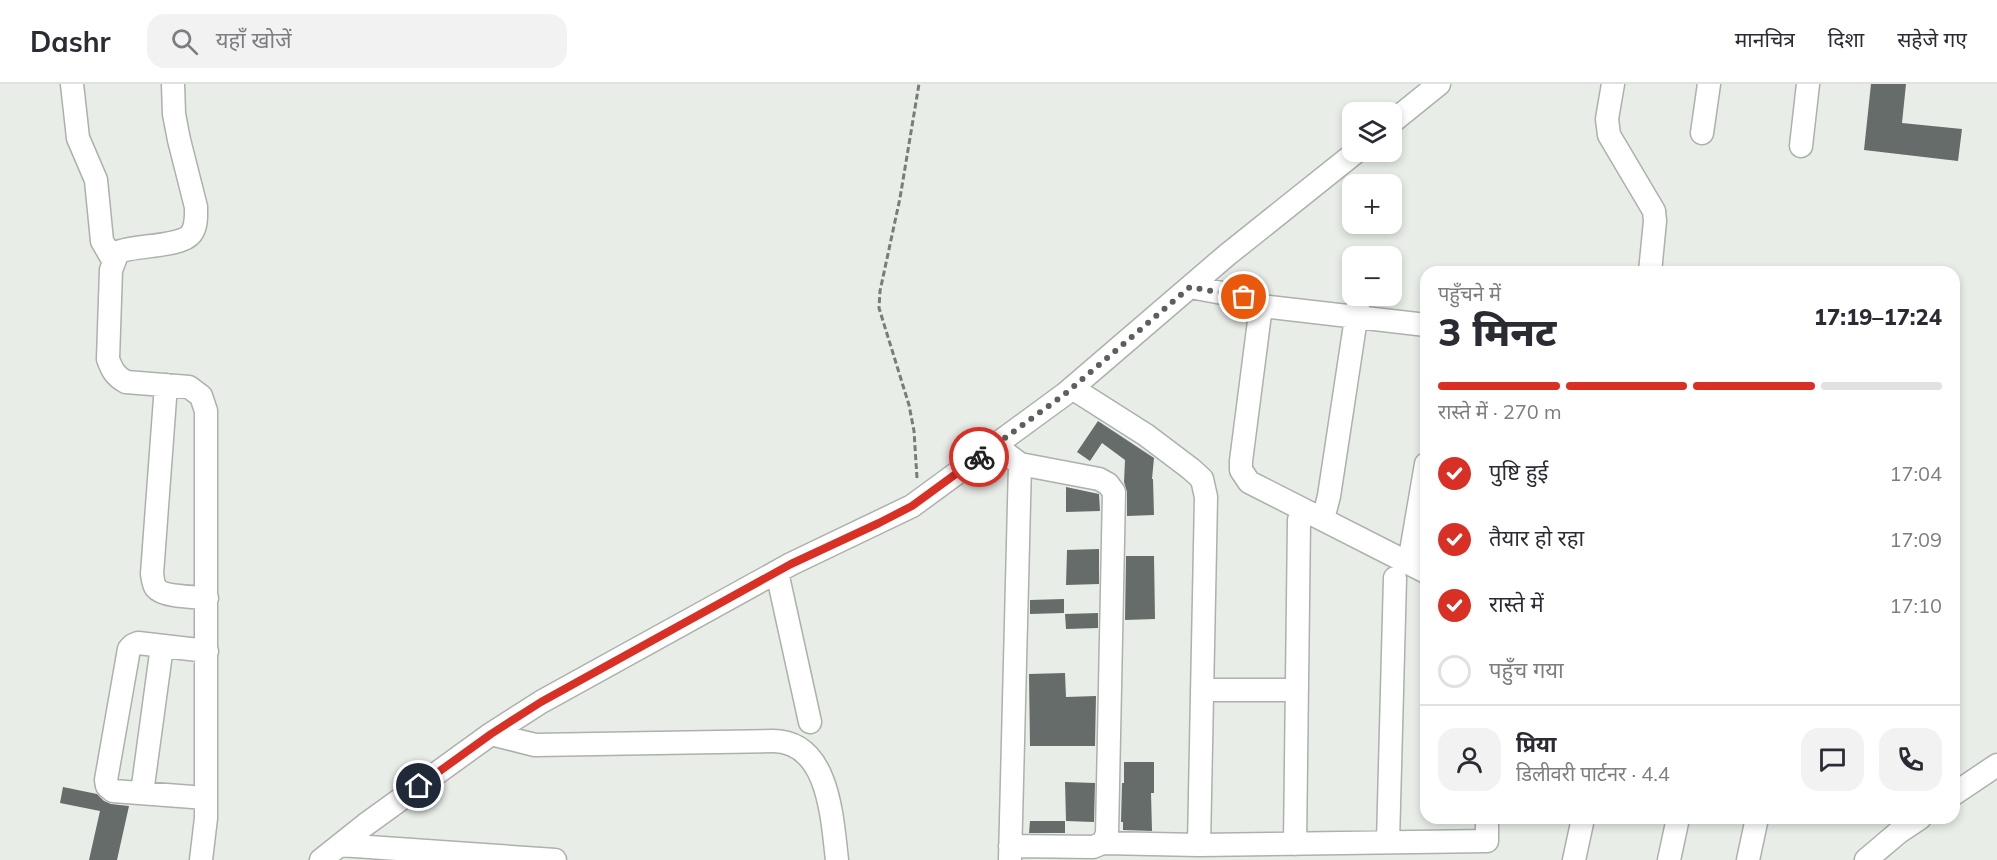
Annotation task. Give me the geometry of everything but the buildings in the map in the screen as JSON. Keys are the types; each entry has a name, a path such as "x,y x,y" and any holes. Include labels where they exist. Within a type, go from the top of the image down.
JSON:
{"street":[{"path":"72,84 78,138 96,180 102,241 113,260"},
{"path":"173,84 174,114 196,207 196,222 193,232 180,241 129,248 118,252 111,270 108,359 118,378 126,382 189,387 201,396 206,411 206,818 201,860"},
{"path":"1402,114 1439,84"},
{"path":"1613,84 1607,119 1609,135 1654,212 1651,266"},
{"path":"1702,133 1709,84"},
{"path":"1801,146 1808,84"},
{"path":"321,860 364,825 491,734 582,679 791,564 879,523 918,501 1072,388 1190,287 1344,162"},
{"path":"1190,287 1252,302 1263,294 1420,324"},
{"path":"1252,302 1241,470 1250,482 1323,519 1410,571"},
{"path":"1357,311 1420,314"},
{"path":"1323,519 1329,496 1357,311"},
{"path":"166,385 152,574 154,586 166,593 207,598"},
{"path":"1072,388 1146,435 1202,479 1206,497 1199,845"},
{"path":"995,445 1020,464 1099,479 1108,484 1114,492 1107,834 1103,843"},
{"path":"1020,464 1010,853 1093,847 1103,843 1199,845 1487,841 1487,824"},
{"path":"1388,842 1410,571 1420,504"},
{"path":"1295,844 1299,520"},
{"path":"777,572 810,722"},
{"path":"206,798 113,791 107,786 106,773 129,649 138,643 207,651"},
{"path":"142,793 162,646"},
{"path":"1202,690 1297,690"},
{"path":"491,734 535,745 773,741 795,744 819,767 831,812 837,860"},
{"path":"1960,790 1997,765"},
{"path":"1574,860 1582,824"},
{"path":"1670,860 1677,824"},
{"path":"1748,860 1756,824"},
{"path":"1866,860 1911,824"},
{"path":"340,845 407,855 555,860"}],"path":[{"path":"918,501 912,423 879,308 880,291 900,198 919,84"}],"way so far":[{"path":"979,457 1065,394 1190,287 1244,297"}],"route":[{"path":"419,786 491,734 541,702 791,564 912,506 979,457"}]}
